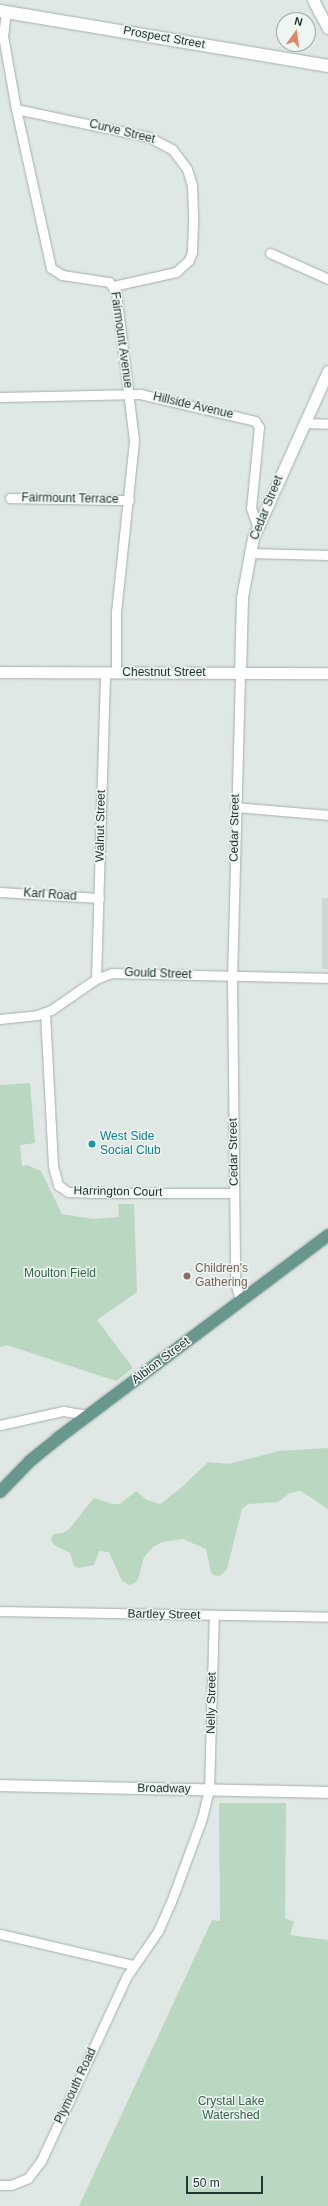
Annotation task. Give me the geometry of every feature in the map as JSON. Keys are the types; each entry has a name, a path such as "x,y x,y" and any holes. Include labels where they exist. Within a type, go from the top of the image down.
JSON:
{"main road":[{"name":"Prospect Street","path":"3,11 328,66"},
{"name":"Albion Street","path":"0,1492 30,1461 88,1415 328,1235"}],"street":[{"path":"313,0 328,28"},
{"name":"Fairmount Avenue","path":"3,11 3,36 16,109 52,268 58,274 104,281 113,286 129,394 134,441 129,500 116,600 116,673"},
{"name":"Curve Street","path":"16,109 149,137 172,149 187,169 192,185 193,222 192,252 189,260 176,272 113,286"},
{"path":"270,253 328,279"},
{"name":"Cedar Street","path":"241,1301 235,1283 232,977 235,807 242,597 249,553 257,526 328,371"},
{"name":"Hillside Avenue","path":"0,397 142,395 257,422 251,506 257,526"},
{"path":"304,423 328,424"},
{"name":"Fairmount Terrace","path":"10,498 129,500"},
{"path":"249,553 328,555"},
{"name":"Chestnut Street","path":"0,672 240,674 328,673"},
{"name":"Walnut Street","path":"96,979 105,673"},
{"path":"235,807 328,815"},
{"name":"Karl Road","path":"0,892 99,898"},
{"name":"Gould Street","path":"0,1019 45,1013 63,1004 96,979 112,973 134,972 232,977 328,978"},
{"name":"Harrington Court","path":"45,1013 53,1166 58,1185 68,1192 234,1193"},
{"path":"0,1425 61,1412 88,1415"},
{"name":"Bartley Street","path":"0,1611 328,1618"},
{"name":"Nelly Street","path":"209,1790 214,1616"},
{"name":"Broadway","path":"0,1785 328,1792"},
{"name":"Plymouth Road","path":"0,2185 11,2185 28,2178 41,2161 133,1965 158,1931 166,1915 202,1818 209,1790"},
{"path":"0,1934 133,1965"}],"shaded area":[{"path":"322,898 328,898 328,969 322,969"}],"green space":[{"name":"Moulton Field","path":"30,1083 35,1143 20,1145 22,1166 27,1165 41,1171 62,1214 93,1219 119,1217 118,1204 134,1204 137,1292 97,1320 133,1368 116,1381 7,1345 0,1347 0,1085"},
{"path":"328,1448 328,1509 301,1491 290,1493 278,1502 248,1504 242,1509 227,1569 220,1576 213,1575 211,1572 206,1549 183,1539 162,1542 153,1547 144,1557 138,1579 135,1583 129,1585 122,1581 109,1552 99,1551 94,1565 79,1568 74,1566 70,1553 54,1545 51,1539 53,1534 63,1533 69,1529 94,1498 112,1504 120,1504 136,1491 147,1500 160,1504 182,1487 208,1462 229,1464 279,1451"},
{"name":"Crystal Lake Watershed","path":"219,1803 286,1803 285,1918 294,1922 290,1935 328,1940 328,2206 79,2206 212,1920 220,1921"}],"place":[{"name":"West Side Social Club","path":"92,1144"},
{"name":"Children's Gathering","path":"187,1276"}]}
